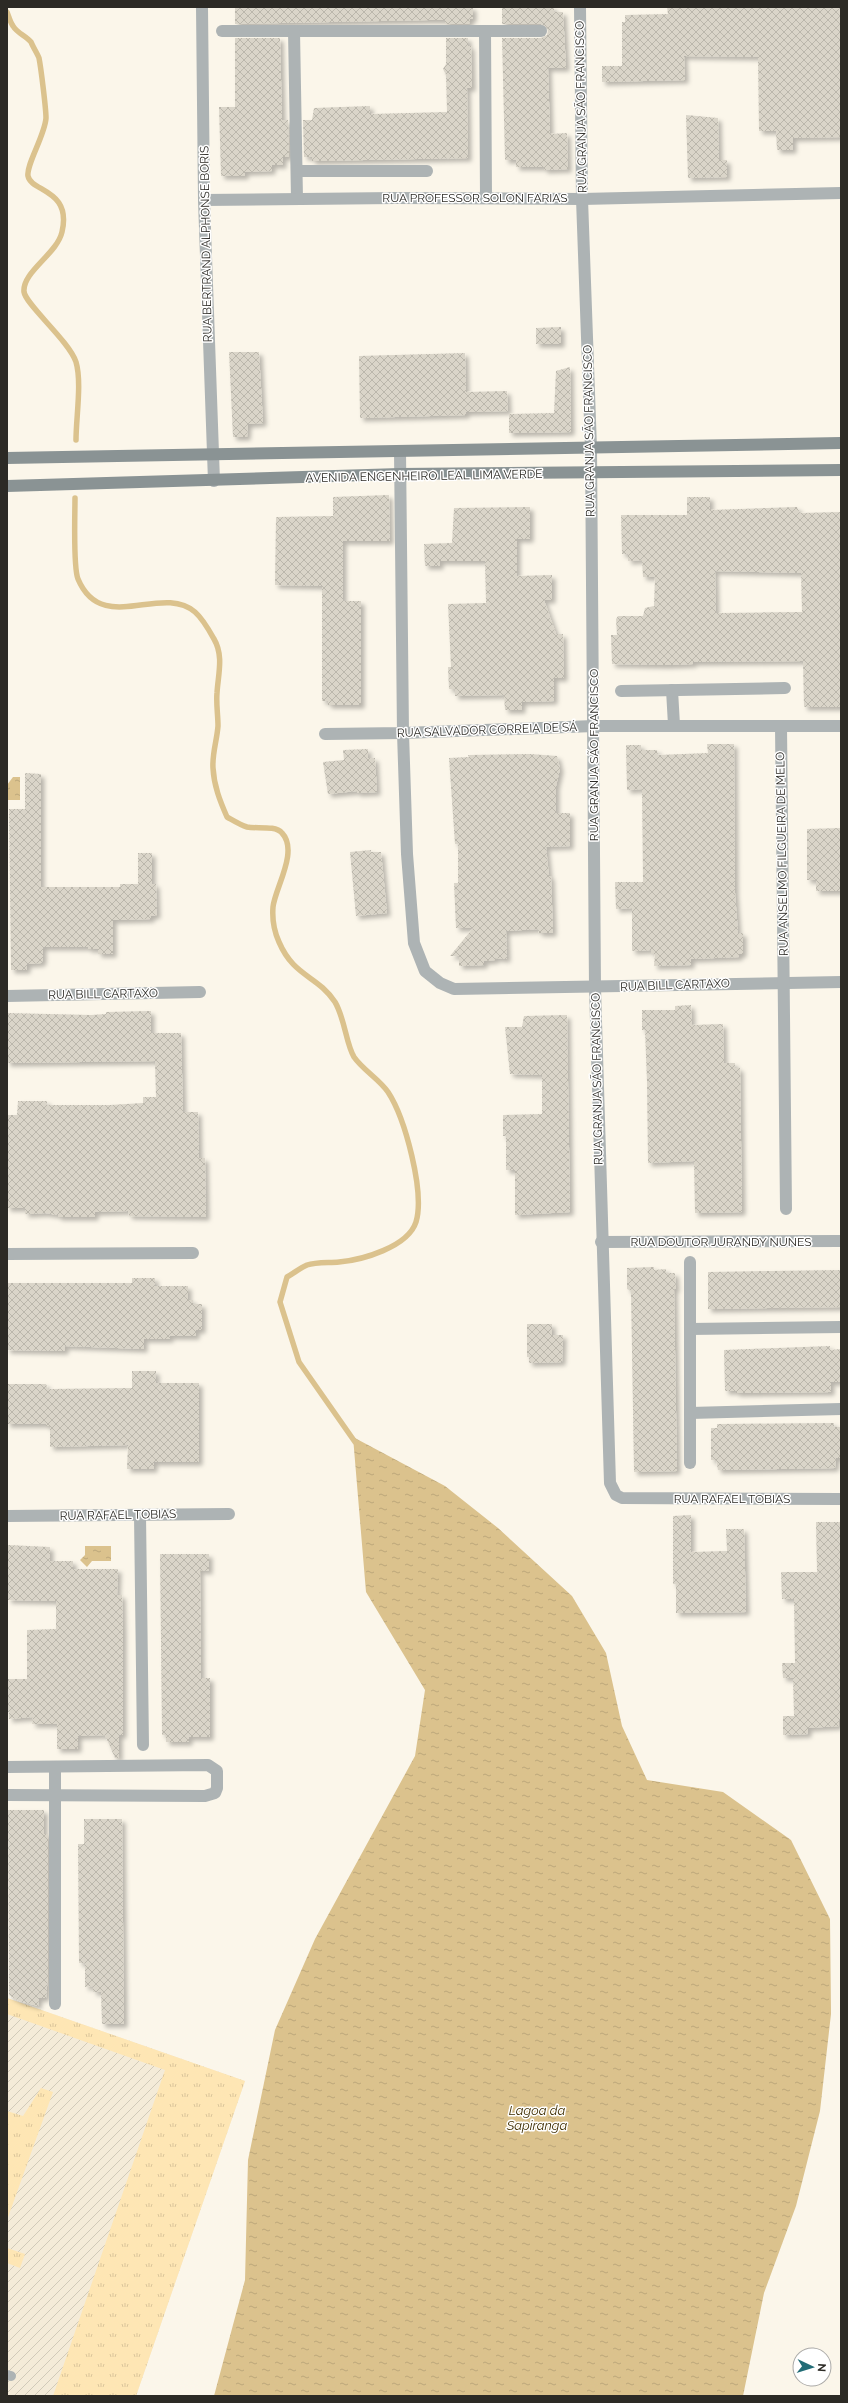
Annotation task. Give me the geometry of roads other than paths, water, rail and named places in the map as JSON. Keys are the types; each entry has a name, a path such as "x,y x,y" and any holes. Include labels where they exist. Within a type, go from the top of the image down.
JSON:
{"main road":[{"path":"7,458 212,453 841,443"},
{"name":"AVENIDA ENGENHEIRO LEAL LIMA VERDE","path":"7,486 214,481 400,474 590,474 841,470"}],"street":[{"name":"RUA BERTRAND ALPHONSE BORIS","path":"202,7 204,200 214,481"},
{"name":"RUA GRANJA SÃO FRANCISCO","path":"580,7 582,199 591,448 595,988 601,1242 609,1474 612,1489 616,1495 622,1498"},
{"path":"222,31 541,31"},
{"path":"294,31 298,171 297,199"},
{"path":"485,31 486,198"},
{"path":"298,171 427,171"},
{"name":"RUA PROFESSOR SOLON FARIAS","path":"204,200 486,198 582,199 841,193"},
{"name":"RUA BILL CARTAXO","path":"400,451 403,734 407,854 414,943 425,971 440,983 454,989 595,988 783,982 841,982"},
{"path":"620,691 785,688"},
{"path":"672,690 674,725"},
{"name":"RUA SALVADOR CORREIA DE SÁ","path":"325,734 403,734 594,726 841,726"},
{"name":"RUA ANSELMO FILGUEIRA DE MELO","path":"781,726 786,1209"},
{"name":"RUA BILL CARTAXO","path":"7,996 200,992"},
{"name":"RUA DOUTOR JURANDY NUNES","path":"601,1242 841,1241"},
{"path":"7,1254 193,1253"},
{"path":"690,1262 690,1463"},
{"path":"690,1329 841,1327"},
{"path":"690,1413 841,1409"},
{"name":"RUA RAFAEL TOBIAS","path":"622,1498 841,1500"},
{"name":"RUA RAFAEL TOBIAS","path":"7,1516 229,1514"},
{"path":"140,1515 143,1745"},
{"path":"7,1767 208,1765 218,1771 216,1791 209,1795 7,1795"},
{"path":"55,1767 55,2004"}],"water":[{"path":"13,777 20,777 20,800 7,800 7,785"},
{"name":"Lagoa da Sapiranga","path":"353,1437 445,1486 498,1528 572,1596 606,1653 622,1726 647,1780 723,1792 791,1840 830,1919 831,2014 820,2111 796,2206 764,2293 743,2396 214,2396 245,2280 248,2160 275,2030 315,1939 415,1756 425,1690 366,1592"},
{"path":"85,1546 111,1546 111,1561 92,1561 87,1567 80,1560 85,1555"}],"waterway":[{"path":"7,12 11,23 19,33 31,42 39,58 42,79 46,118 45,125 30,165 28,176 31,181 56,200 61,207 64,218 59,240 54,248 28,277 24,292 32,305 72,353 76,362 79,380 76,440"},
{"path":"75,498 76,573 78,579 89,596 102,604 117,607 166,603 181,605 198,615 214,639 219,652 220,666 217,697 218,726 213,768 216,787 222,805 227,817 237,823 251,828 275,829 282,833 287,841 288,849 285,870 273,907 273,921 277,938 285,954 292,962 321,986 335,1002 341,1016 351,1052 362,1066 388,1092 401,1119 407,1137 416,1175 418,1193 416,1222 411,1231 404,1239 383,1251 371,1255 349,1261 314,1263 304,1266 287,1277 280,1302 299,1362 355,1442"}]}
